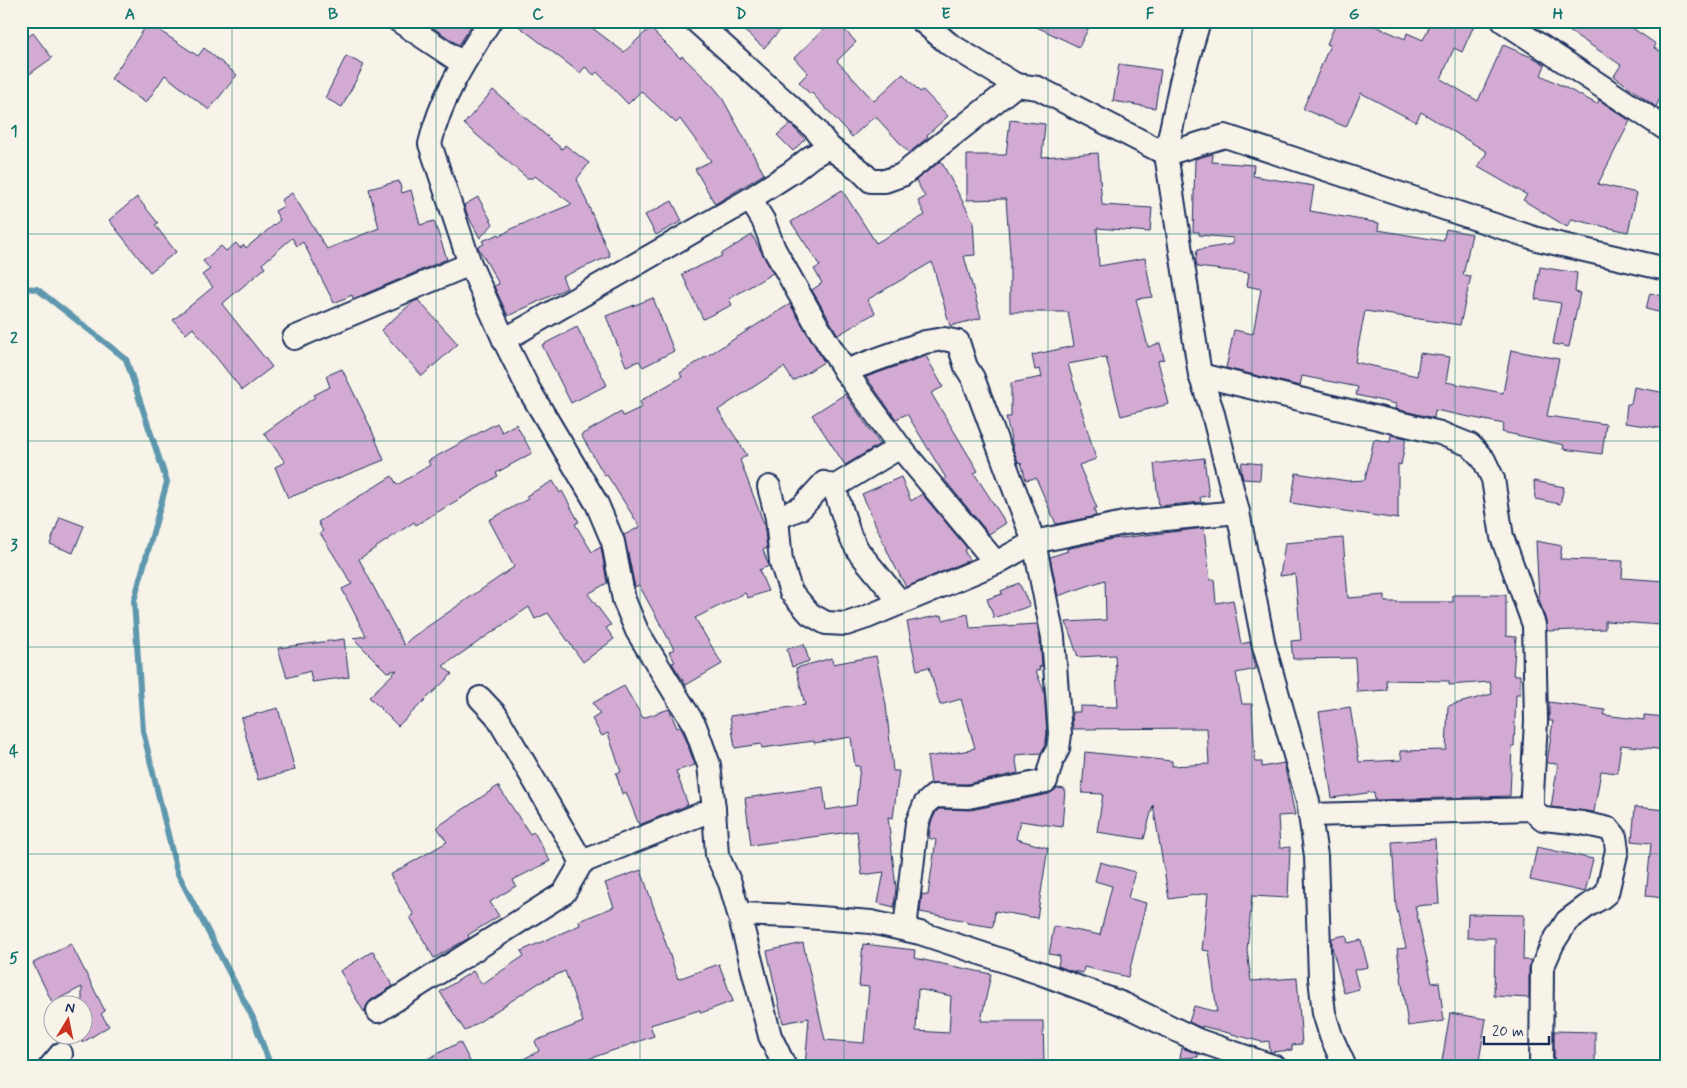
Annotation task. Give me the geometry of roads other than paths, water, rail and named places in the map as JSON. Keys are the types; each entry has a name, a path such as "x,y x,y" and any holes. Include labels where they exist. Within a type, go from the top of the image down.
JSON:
{"street":[{"path":"399,21 462,64"},
{"path":"490,21 462,64 433,128 430,144 470,264 504,340 528,388 597,504 613,542 624,600 637,630 695,726 709,765 717,854 730,883 770,1036 785,1067"},
{"path":"696,21 815,129 829,147 860,170 871,181 885,181 902,175 1016,85"},
{"path":"922,21 949,44 1016,85 1038,88 1166,154 1224,136 1537,239 1666,269"},
{"path":"1199,21 1181,82 1166,154 1200,375 1212,410 1238,512 1264,646 1308,801 1314,831 1320,978 1324,1013 1344,1067"},
{"path":"1503,21 1666,129"},
{"path":"504,340 750,198 829,147"},
{"path":"750,198 763,220 774,249 845,371 900,447 996,563"},
{"path":"294,338 470,264"},
{"path":"845,371 925,342 944,339 958,342 1034,542 1054,637 1060,734 1058,749 1052,760 1046,781 968,797 934,796 924,804 917,823 905,929"},
{"path":"1200,375 1440,433 1470,445 1484,460 1493,479 1502,537 1534,625 1536,721 1532,809 1543,820 1582,823 1609,829 1615,836 1617,850 1606,893 1567,921 1553,943 1542,968 1541,1067"},
{"path":"777,518 801,508 824,484 834,487 900,447"},
{"path":"769,487 777,518 781,562 791,592 810,614 826,623 846,624 868,617 996,563 1034,542 1124,523 1238,512"},
{"path":"834,487 850,536 859,552 901,602"},
{"path":"480,698 496,716 582,862"},
{"path":"378,1011 564,894 582,862 714,809"},
{"path":"1310,815 1532,809"},
{"path":"739,914 871,922 920,933 1124,1004 1196,1040 1275,1067"}],"waterway":[{"path":"21,288 37,289 126,359 167,482 134,601 143,731 177,872 253,1018 271,1067"}]}
